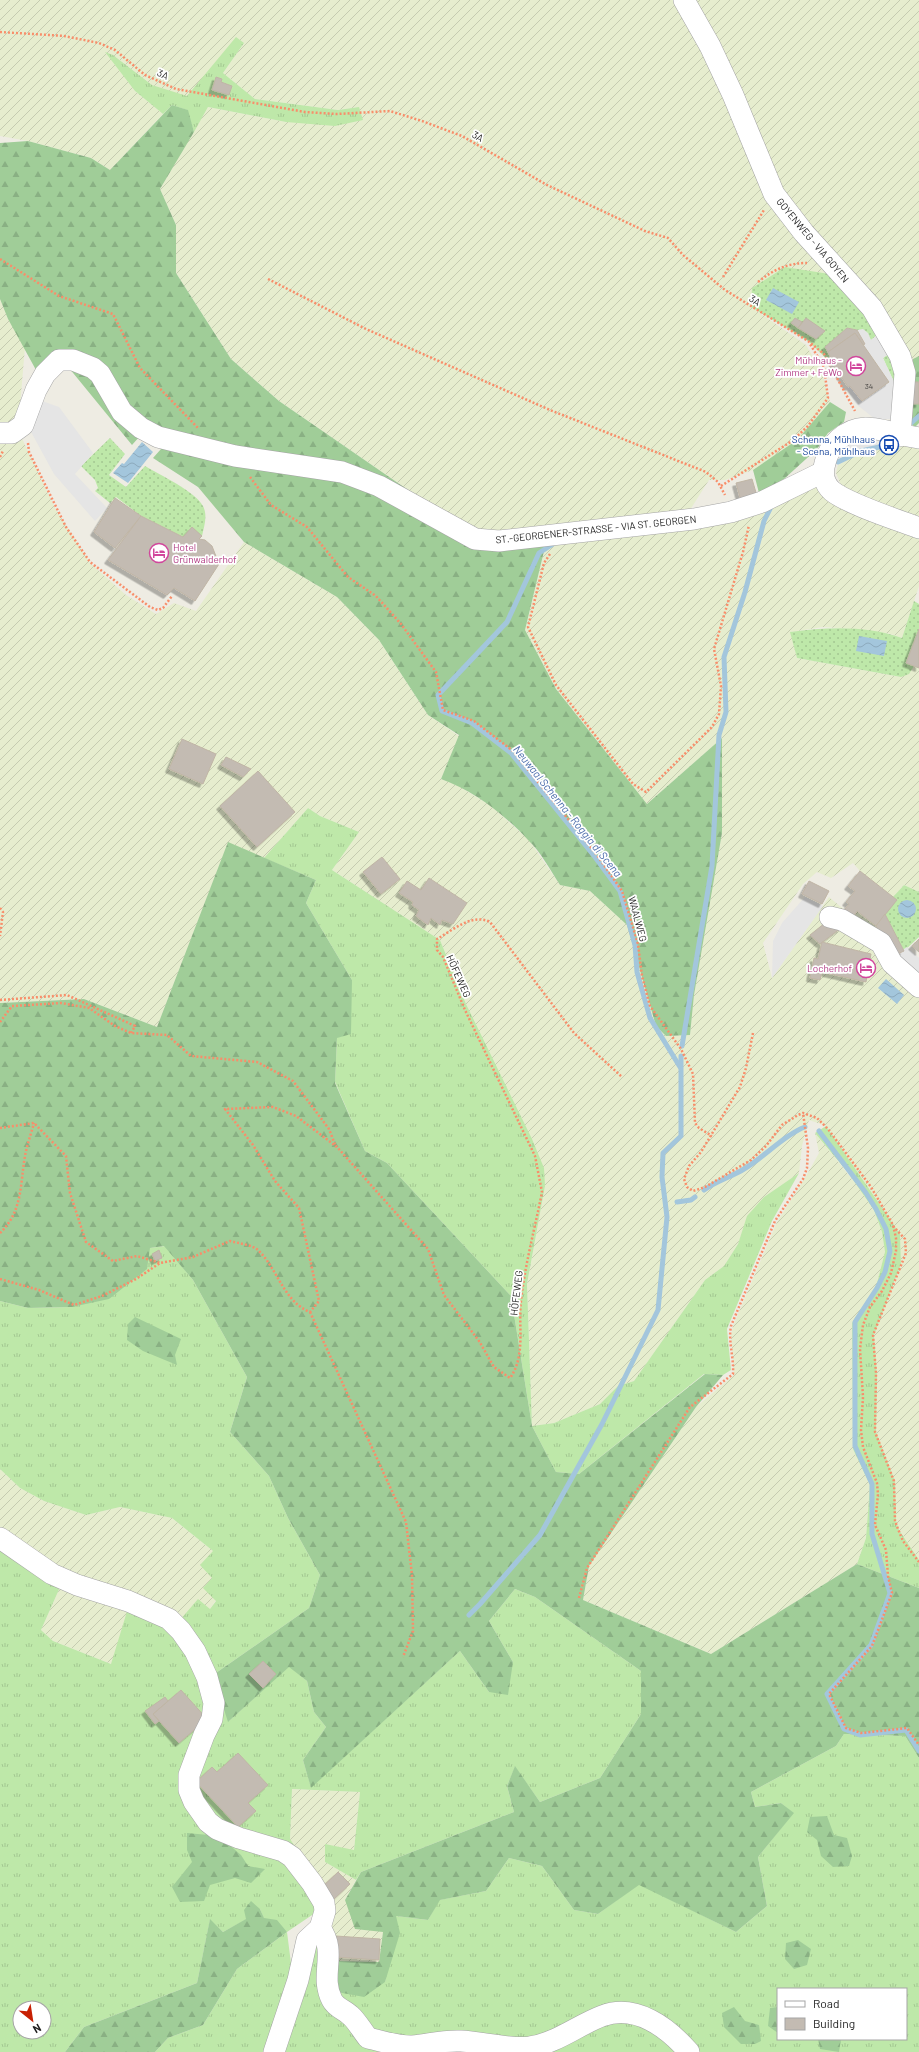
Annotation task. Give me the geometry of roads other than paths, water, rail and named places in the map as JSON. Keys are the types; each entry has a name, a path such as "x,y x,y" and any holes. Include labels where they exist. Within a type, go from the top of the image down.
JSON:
{"street":[{"name":"GOYENWEG - VIA GOYEN","path":"684,0 710,46 733,95 774,194 804,233 872,308 900,356 905,373 910,437"},
{"name":"ST.-GEORGENER-STRASSE - VIA ST. GEORGEN","path":"0,434 12,433 23,426 36,390 45,374 59,360 73,360 93,368 100,374 122,412 140,428 158,437 235,456 342,472 379,486 475,539 499,541 694,519 736,518 762,502 823,472"},
{"path":"910,437 866,428 849,432 835,442 826,457 823,472 826,482 832,491 842,497 919,528"},
{"path":"830,917 842,920 881,943 892,963 919,987"},
{"path":"0,1538 52,1574 77,1585 155,1611 169,1619 181,1631 195,1651 207,1677 214,1703 212,1719 204,1735 189,1775 189,1790 194,1802 208,1822 217,1829 239,1838 283,1851 292,1857 312,1883 324,1903 325,1911 320,1928 306,1940 298,1980 274,2052"},
{"path":"320,1928 329,1944 327,1984 333,2001 342,2010 352,2016 368,2038 412,2046 437,2041 461,2041 529,2048 546,2044 602,2016 618,2012 635,2014 651,2020 667,2031 689,2052"},
{"path":"342,2010 350,2038 361,2052"}],"water":[{"path":"773,288 799,302 792,314 766,300"},
{"path":"142,442 153,452 128,483 113,473 122,463 124,464"},
{"path":"859,636 887,641 884,656 856,651"},
{"path":"907,900 913,903 916,909 913,915 907,918 901,915 898,909 901,903"},
{"path":"886,979 904,995 897,1004 878,988"}],"waterway":[{"path":"910,424 919,416"},
{"path":"838,462 861,451 884,446"},
{"path":"682,1046 712,866 719,735 726,712 724,657 745,592 764,521 772,505"},
{"name":"Neuwaal Schenna - Roggia di Scena","path":"556,542 539,553 507,622 438,695 442,711 472,723 511,753 595,857 620,891 635,945 637,972 650,1018 680,1067"},
{"path":"469,1615 540,1535 602,1424 658,1310 667,1217 662,1177 663,1153 681,1136 681,1056"},
{"name":"Neuwaal Schenna - Roggia di Scena","path":"704,1190 744,1169 783,1140 805,1127"},
{"name":"Neuwaal Schenna - Roggia di Scena","path":"819,1131 866,1193 876,1209 886,1229 890,1251 885,1272 877,1288 855,1322 855,1446 872,1484 872,1534 890,1593 871,1645 827,1694 844,1729 860,1735 906,1730 919,1751"},
{"name":"Neuwaal Schenna - Roggia di Scena","path":"677,1202 691,1200 695,1197"}],"place":[{"name":"Mühlhaus - Zimmer + FeWo","path":"856,366"},
{"name":"Schenna, Mühlhaus - Scena, Mühlhaus","path":"889,445"},
{"name":"Hotel Grünwalderhof","path":"159,553"},
{"name":"Locherhof","path":"866,968"}]}
